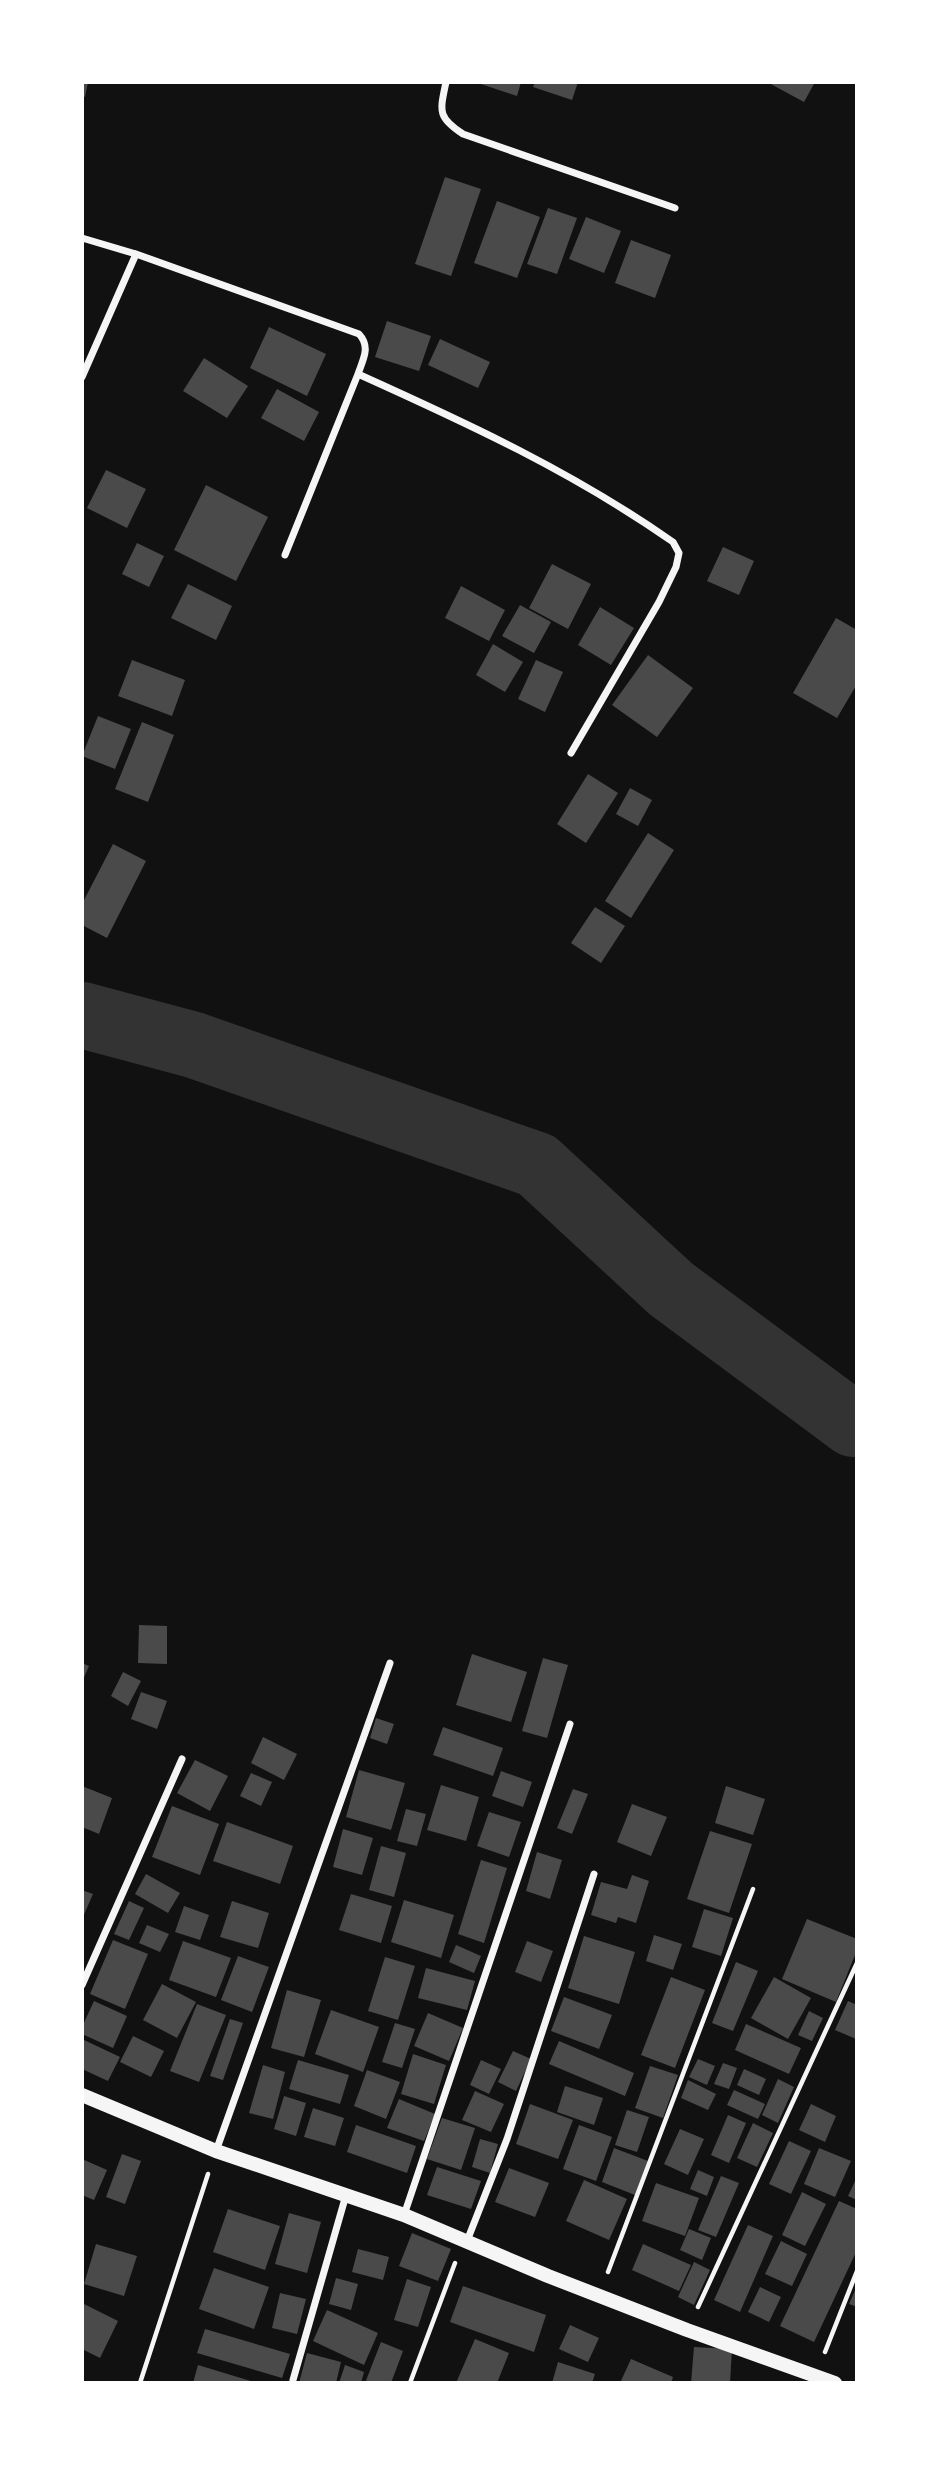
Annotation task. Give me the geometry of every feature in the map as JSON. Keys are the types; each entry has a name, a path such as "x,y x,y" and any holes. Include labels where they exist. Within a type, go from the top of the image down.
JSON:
{"main road":[{"path":"82,2095 216,2151 404,2215 687,2330 835,2383"}],"street":[{"path":"446,82 441,111 446,123 463,134 675,208"},
{"path":"82,238 136,254 359,334 364,340 367,349 358,374 285,555"},
{"path":"82,377 136,254"},
{"path":"358,374 467,423 574,478 673,542 679,553 676,567 659,602 571,753"},
{"path":"216,2151 390,1664"},
{"path":"404,2215 570,1724"},
{"path":"82,1985 182,1759"},
{"path":"467,2241 507,2138 594,1874"},
{"path":"293,2380 346,2195"}],"path":[{"path":"599,2295 753,1889"},
{"path":"687,2330 857,1963"},
{"path":"140,2383 216,2151"},
{"path":"410,2383 457,2256 467,2241"},
{"path":"816,2375 857,2271"}],"building":[{"path":"82,82 88,82 85,97 82,96"},
{"path":"475,82 521,82 517,96"},
{"path":"535,82 578,82 572,100 533,87"},
{"path":"767,82 815,82 804,102"},
{"path":"445,177 481,189 451,276 415,264"},
{"path":"497,201 540,217 517,278 474,263"},
{"path":"548,208 577,218 557,274 527,264"},
{"path":"586,217 621,231 604,273 569,259"},
{"path":"631,240 671,255 655,298 615,283"},
{"path":"387,321 431,336 419,371 375,357"},
{"path":"269,327 326,354 307,396 250,368"},
{"path":"440,339 490,362 478,388 428,365"},
{"path":"204,358 248,386 227,418 183,391"},
{"path":"277,389 319,412 304,441 261,418"},
{"path":"106,470 146,489 127,528 87,508"},
{"path":"206,485 268,517 236,581 174,550"},
{"path":"137,543 164,556 149,587 122,574"},
{"path":"723,547 754,561 739,595 707,581"},
{"path":"552,564 591,584 568,629 529,608"},
{"path":"188,584 232,606 216,640 171,618"},
{"path":"461,586 505,610 489,641 445,618"},
{"path":"520,605 551,622 534,653 502,636"},
{"path":"600,607 634,628 611,665 578,645"},
{"path":"836,618 857,630 857,684 837,718 793,693"},
{"path":"493,644 523,662 505,692 476,675"},
{"path":"648,655 693,688 657,737 612,705"},
{"path":"132,660 185,680 172,716 118,696"},
{"path":"536,660 563,672 545,712 518,699"},
{"path":"98,716 131,729 115,769 82,756"},
{"path":"142,722 174,735 148,802 115,789"},
{"path":"588,774 618,793 586,843 557,824"},
{"path":"630,788 652,800 638,826 616,814"},
{"path":"648,833 674,850 631,918 605,901"},
{"path":"113,844 146,861 107,938 82,925 82,904"},
{"path":"595,907 625,926 601,963 571,943"},
{"path":"139,1625 167,1626 167,1664 138,1663"},
{"path":"472,1654 527,1672 511,1722 456,1705"},
{"path":"543,1658 568,1665 547,1738 522,1731"},
{"path":"82,1663 89,1666 82,1682"},
{"path":"123,1672 141,1681 128,1706 111,1696"},
{"path":"141,1692 167,1701 157,1729 131,1719"},
{"path":"376,1718 394,1724 387,1744 370,1738"},
{"path":"443,1727 503,1748 493,1776 433,1755"},
{"path":"263,1737 297,1754 284,1780 251,1763"},
{"path":"195,1760 228,1776 210,1811 177,1793"},
{"path":"359,1770 405,1783 391,1830 346,1817"},
{"path":"501,1771 532,1782 523,1807 492,1796"},
{"path":"251,1773 272,1782 261,1806 240,1796"},
{"path":"441,1785 479,1797 466,1841 427,1830"},
{"path":"82,1786 112,1798 99,1834 82,1827"},
{"path":"726,1786 765,1799 753,1835 715,1823"},
{"path":"573,1789 588,1794 572,1834 557,1828"},
{"path":"632,1804 667,1817 651,1856 617,1842"},
{"path":"172,1806 219,1824 200,1875 152,1857"},
{"path":"406,1809 426,1814 417,1846 397,1841"},
{"path":"489,1812 521,1822 509,1857 477,1846"},
{"path":"227,1822 293,1846 280,1884 213,1861"},
{"path":"343,1829 373,1838 362,1875 333,1867"},
{"path":"710,1831 752,1844 729,1913 687,1899"},
{"path":"381,1846 406,1853 394,1897 369,1890"},
{"path":"537,1852 562,1860 550,1899 526,1891"},
{"path":"481,1860 507,1868 484,1943 458,1934"},
{"path":"146,1874 180,1893 168,1913 135,1894"},
{"path":"632,1875 649,1881 636,1923 618,1917 616,1923 591,1915 601,1882 627,1889"},
{"path":"82,1890 93,1894 82,1919"},
{"path":"351,1894 392,1906 381,1943 339,1930"},
{"path":"404,1900 454,1915 441,1958 391,1942"},
{"path":"129,1901 144,1908 129,1940 114,1934"},
{"path":"232,1901 269,1913 258,1948 220,1937"},
{"path":"184,1906 209,1915 200,1940 175,1932"},
{"path":"704,1909 733,1918 721,1956 692,1947"},
{"path":"807,1919 857,1939 857,1950 836,2002 782,1979"},
{"path":"147,1925 169,1934 160,1952 139,1943"},
{"path":"654,1935 682,1944 673,1970 646,1961"},
{"path":"584,1936 635,1952 619,2004 568,1988"},
{"path":"113,1940 148,1954 125,2009 90,1994"},
{"path":"183,1941 231,1958 216,1997 169,1980"},
{"path":"527,1941 553,1951 541,1982 515,1972"},
{"path":"456,1945 481,1956 474,1973 449,1962"},
{"path":"238,1956 269,1967 252,2012 221,2000"},
{"path":"385,1957 415,1966 398,2020 368,2011"},
{"path":"736,1962 758,1971 733,2031 712,2023"},
{"path":"426,1968 475,1981 467,2010 418,1998"},
{"path":"671,1977 705,1990 675,2068 641,2055"},
{"path":"774,1977 811,1998 788,2039 751,2018"},
{"path":"162,1984 196,2002 177,2038 143,2020"},
{"path":"287,1990 321,2000 304,2057 271,2048"},
{"path":"564,1997 612,2015 599,2049 551,2031"},
{"path":"94,2001 127,2016 113,2048 82,2034 82,2027"},
{"path":"848,2001 857,2005 856,2039 835,2030"},
{"path":"197,2004 226,2015 199,2082 170,2071"},
{"path":"331,2010 379,2027 363,2072 315,2054"},
{"path":"809,2011 823,2018 812,2041 798,2035"},
{"path":"428,2013 463,2028 449,2061 414,2046"},
{"path":"230,2019 243,2023 223,2080 210,2076"},
{"path":"395,2023 415,2029 402,2068 382,2062"},
{"path":"746,2024 801,2048 789,2074 735,2050"},
{"path":"133,2036 164,2051 151,2077 120,2062"},
{"path":"82,2039 120,2057 108,2081 82,2069"},
{"path":"559,2041 634,2073 625,2096 549,2064"},
{"path":"513,2051 531,2059 516,2091 498,2082"},
{"path":"413,2054 446,2065 434,2104 401,2094"},
{"path":"698,2059 715,2066 707,2085 689,2077"},
{"path":"298,2060 349,2075 340,2104 289,2089"},
{"path":"481,2060 501,2069 489,2094 470,2085"},
{"path":"723,2063 737,2068 729,2089 714,2084"},
{"path":"263,2065 285,2072 273,2119 249,2113"},
{"path":"650,2066 678,2075 663,2118 635,2108"},
{"path":"744,2069 766,2079 759,2095 737,2085"},
{"path":"367,2070 400,2082 386,2119 354,2106"},
{"path":"778,2079 794,2087 778,2123 762,2115"},
{"path":"688,2080 716,2094 708,2110 681,2098"},
{"path":"565,2086 603,2098 594,2125 557,2112"},
{"path":"734,2090 765,2104 758,2119 727,2105"},
{"path":"475,2091 504,2104 491,2132 462,2120"},
{"path":"284,2096 306,2103 296,2136 274,2129"},
{"path":"399,2099 435,2114 424,2141 387,2128"},
{"path":"530,2104 573,2120 558,2159 516,2144"},
{"path":"811,2104 836,2116 825,2142 799,2130"},
{"path":"313,2108 344,2118 335,2146 304,2137"},
{"path":"627,2110 649,2117 637,2152 615,2145"},
{"path":"728,2115 746,2123 729,2163 711,2155"},
{"path":"442,2118 475,2128 461,2170 427,2159"},
{"path":"753,2123 773,2133 757,2167 737,2158"},
{"path":"356,2125 416,2146 407,2173 347,2152"},
{"path":"579,2125 612,2137 596,2181 563,2169"},
{"path":"680,2129 704,2139 688,2175 664,2164"},
{"path":"480,2139 498,2144 490,2173 472,2167"},
{"path":"789,2141 811,2151 791,2194 769,2184"},
{"path":"614,2148 648,2161 635,2195 602,2182"},
{"path":"819,2148 851,2161 835,2197 804,2184"},
{"path":"122,2154 141,2161 125,2204 106,2197"},
{"path":"82,2159 107,2170 94,2200 82,2195"},
{"path":"437,2167 481,2181 471,2209 427,2195"},
{"path":"509,2168 549,2183 535,2217 495,2202"},
{"path":"698,2170 714,2177 707,2196 690,2189"},
{"path":"721,2176 739,2183 716,2237 698,2230"},
{"path":"857,2177 857,2200 848,2196"},
{"path":"584,2180 627,2199 609,2240 566,2221"},
{"path":"656,2183 699,2198 685,2236 642,2221"},
{"path":"802,2192 826,2204 805,2246 782,2235"},
{"path":"839,2201 857,2209 857,2250 814,2342 780,2326"},
{"path":"228,2209 280,2226 265,2270 213,2252"},
{"path":"289,2213 321,2222 307,2273 275,2264"},
{"path":"748,2225 773,2236 740,2312 714,2300"},
{"path":"689,2229 711,2238 702,2260 680,2250"},
{"path":"412,2233 451,2249 438,2281 399,2266"},
{"path":"781,2241 807,2254 792,2286 765,2274"},
{"path":"96,2244 137,2256 124,2296 84,2284"},
{"path":"643,2244 691,2265 679,2291 632,2270"},
{"path":"358,2249 389,2257 383,2280 352,2272"},
{"path":"694,2262 710,2270 694,2305 678,2297"},
{"path":"214,2268 269,2287 254,2329 199,2309"},
{"path":"336,2278 358,2284 351,2310 329,2304"},
{"path":"407,2279 431,2287 418,2327 394,2320"},
{"path":"463,2286 546,2315 534,2352 450,2322"},
{"path":"857,2286 857,2307 849,2304"},
{"path":"760,2287 781,2297 769,2322 748,2312"},
{"path":"280,2293 306,2299 297,2334 272,2328"},
{"path":"82,2303 118,2321 100,2358 82,2349"},
{"path":"327,2310 378,2333 364,2365 313,2341"},
{"path":"570,2325 599,2338 588,2362 559,2349"},
{"path":"205,2329 290,2354 282,2378 197,2353"},
{"path":"475,2339 509,2353 497,2383 456,2383"},
{"path":"381,2342 403,2351 391,2383 365,2383"},
{"path":"694,2347 732,2349 730,2383 691,2383"},
{"path":"307,2353 341,2362 336,2383 299,2383"},
{"path":"631,2359 673,2377 671,2383 620,2383"},
{"path":"558,2362 595,2374 592,2383 552,2383"},
{"path":"198,2365 254,2382 254,2383 193,2383"},
{"path":"345,2365 364,2372 361,2383 339,2383"}],"waterway":[{"path":"82,1015 194,1045 537,1165 671,1289 853,1424 857,1424"}]}
